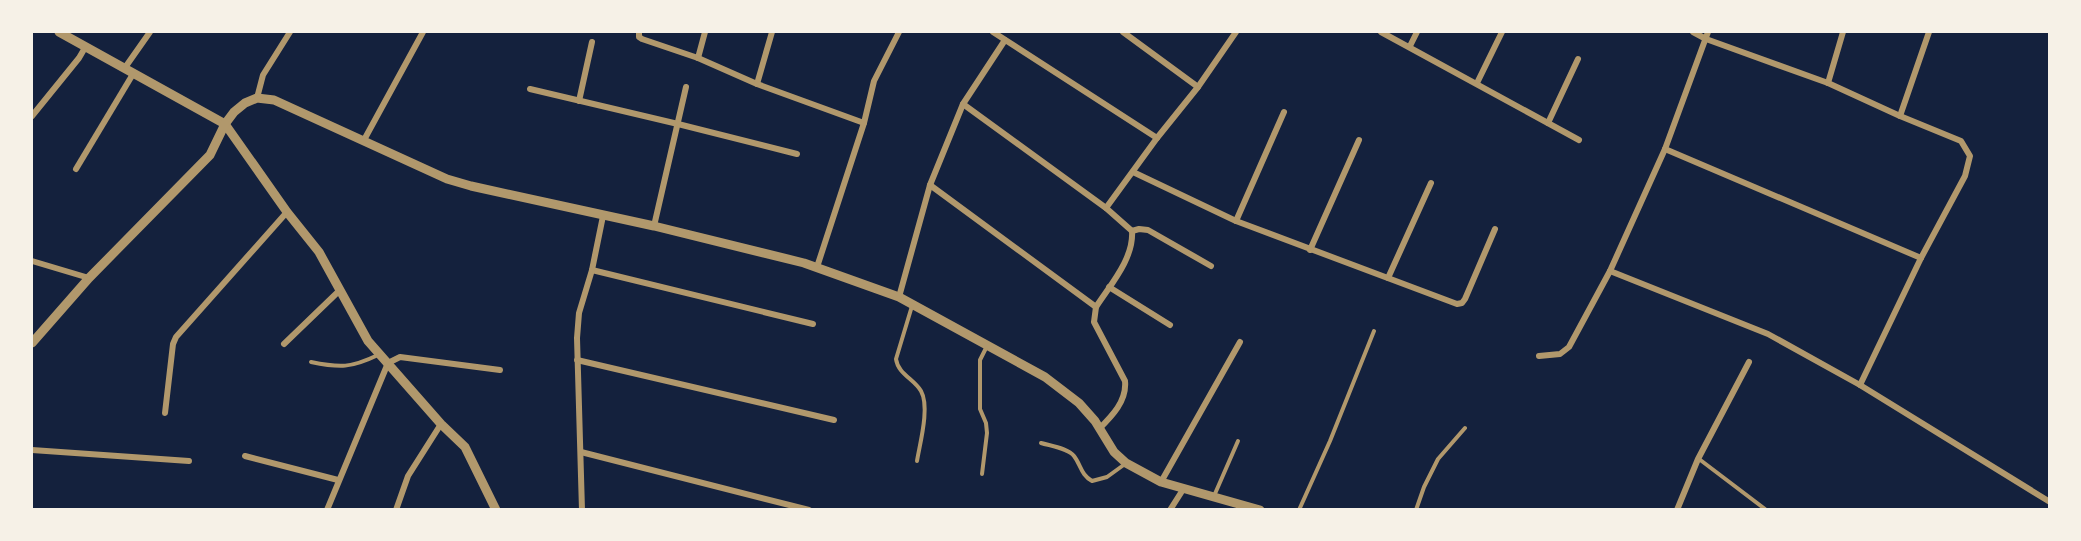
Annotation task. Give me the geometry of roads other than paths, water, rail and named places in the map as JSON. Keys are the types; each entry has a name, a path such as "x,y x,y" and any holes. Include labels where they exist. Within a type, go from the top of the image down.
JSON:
{"street":[{"path":"59,32 225,124 287,212 319,252 368,341 441,424 465,447 496,510"},
{"path":"76,169 150,32"},
{"path":"257,98 263,75 290,32"},
{"path":"364,140 423,32"},
{"path":"698,58 705,32"},
{"path":"757,84 772,32"},
{"path":"817,267 864,123 874,81 899,32"},
{"path":"993,32 1157,138"},
{"path":"1124,32 1198,87"},
{"path":"1106,208 1198,87 1236,32"},
{"path":"1381,32 1477,82 1580,140"},
{"path":"1410,46 1417,32"},
{"path":"1477,82 1502,32"},
{"path":"1693,32 1707,35 1828,83 1961,141 1970,156 1965,176 1921,258 1860,385"},
{"path":"1828,83 1843,32"},
{"path":"1900,116 1929,32"},
{"path":"639,34 757,84 864,123"},
{"path":"1539,356 1560,354 1569,347 1610,271 1665,149 1707,35"},
{"path":"899,297 930,185 963,104 1005,40"},
{"path":"579,101 592,42"},
{"path":"32,116 86,46"},
{"path":"1548,123 1578,59"},
{"path":"654,226 686,87"},
{"path":"530,89 797,154"},
{"path":"32,343 89,278 210,155 225,124 245,102 257,98 274,100 447,179 654,226 817,267 899,297 1045,377 1079,403 1114,452 1125,463 1161,482 1260,510"},
{"path":"963,104 1106,208 1132,231 1133,243 1129,254 1096,307 1094,322 1125,381 1126,391 1111,417 1099,429"},
{"path":"1236,221 1284,112"},
{"path":"1310,250 1359,140"},
{"path":"1665,149 1921,258"},
{"path":"1133,172 1236,221 1457,304 1462,303 1496,229"},
{"path":"1388,278 1431,183"},
{"path":"930,185 1096,307"},
{"path":"165,413 173,344 176,337 287,212"},
{"path":"582,510 577,360 579,313 592,270 603,216"},
{"path":"1132,231 1148,230 1210,266"},
{"path":"32,261 89,278"},
{"path":"592,270 813,324"},
{"path":"1610,271 1768,334 1860,385 2049,502"},
{"path":"1109,287 1170,325"},
{"path":"284,345 340,290"},
{"path":"1161,482 1240,342"},
{"path":"327,510 388,363 400,357 500,370"},
{"path":"577,360 834,420"},
{"path":"1677,510 1698,459 1749,362"},
{"path":"396,510 408,476 441,424"},
{"path":"32,450 189,461"},
{"path":"580,452 808,510"},
{"path":"245,456 338,480"},
{"path":"1170,510 1184,488"}],"lane":[{"path":"912,306 896,359 897,365 921,390 925,400 917,461"},
{"path":"1299,510 1330,441 1374,331"},
{"path":"982,474 987,433 986,423 980,409 980,360 988,345"},
{"path":"311,362 338,367 353,366 379,355"},
{"path":"1416,510 1437,459 1466,428"},
{"path":"1214,496 1238,441"},
{"path":"1041,443 1074,456 1085,477 1092,481 1107,477 1125,463"},
{"path":"1698,459 1765,509"}]}
